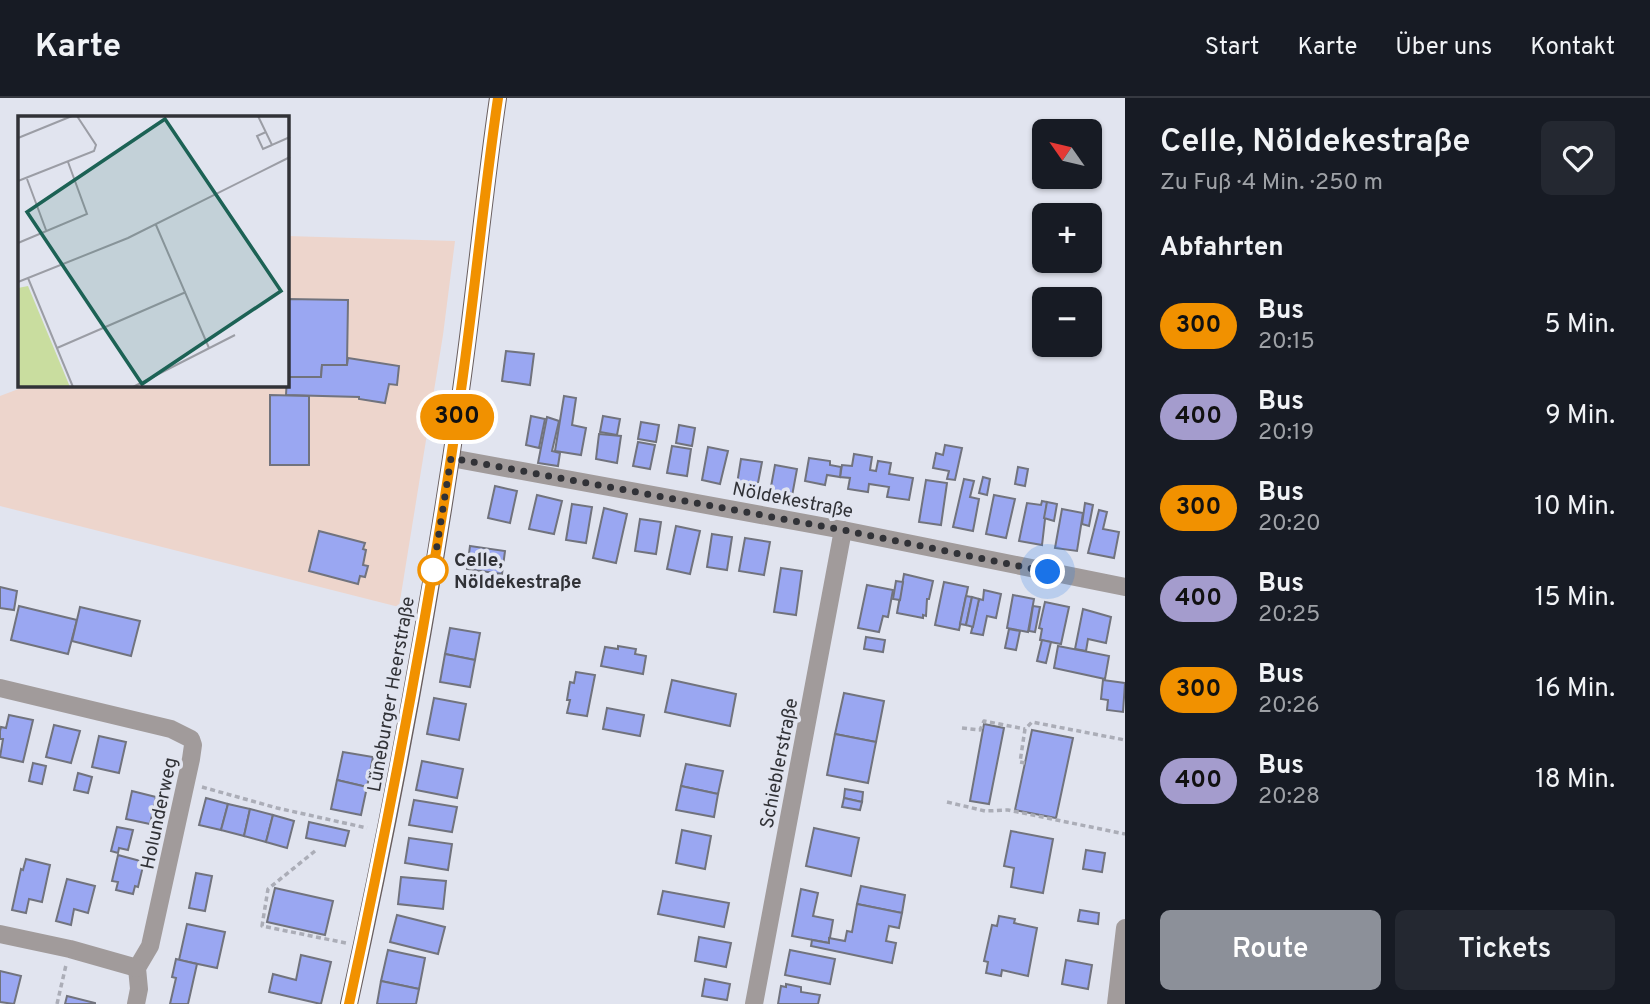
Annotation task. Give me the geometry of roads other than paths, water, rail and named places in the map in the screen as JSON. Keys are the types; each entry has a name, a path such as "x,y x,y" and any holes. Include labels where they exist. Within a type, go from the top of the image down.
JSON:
{"main road":[{"name":"Lüneburger Heerstraße","path":"349,1004 386,832 425,625 451,458 498,98"}],"street":[{"name":"Nöldekestraße","path":"451,458 843,530 1125,587"},
{"name":"Schieblerstraße","path":"754,1004 843,530"},
{"name":"Holunderweg","path":"0,688 171,729 186,735 192,745 150,946 137,968 139,989 136,1004"},
{"path":"1116,1004 1125,928"},
{"path":"0,934 70,949 137,968"}],"place":[{"name":"Celle, Nöldekestraße","path":"433,570"}]}
